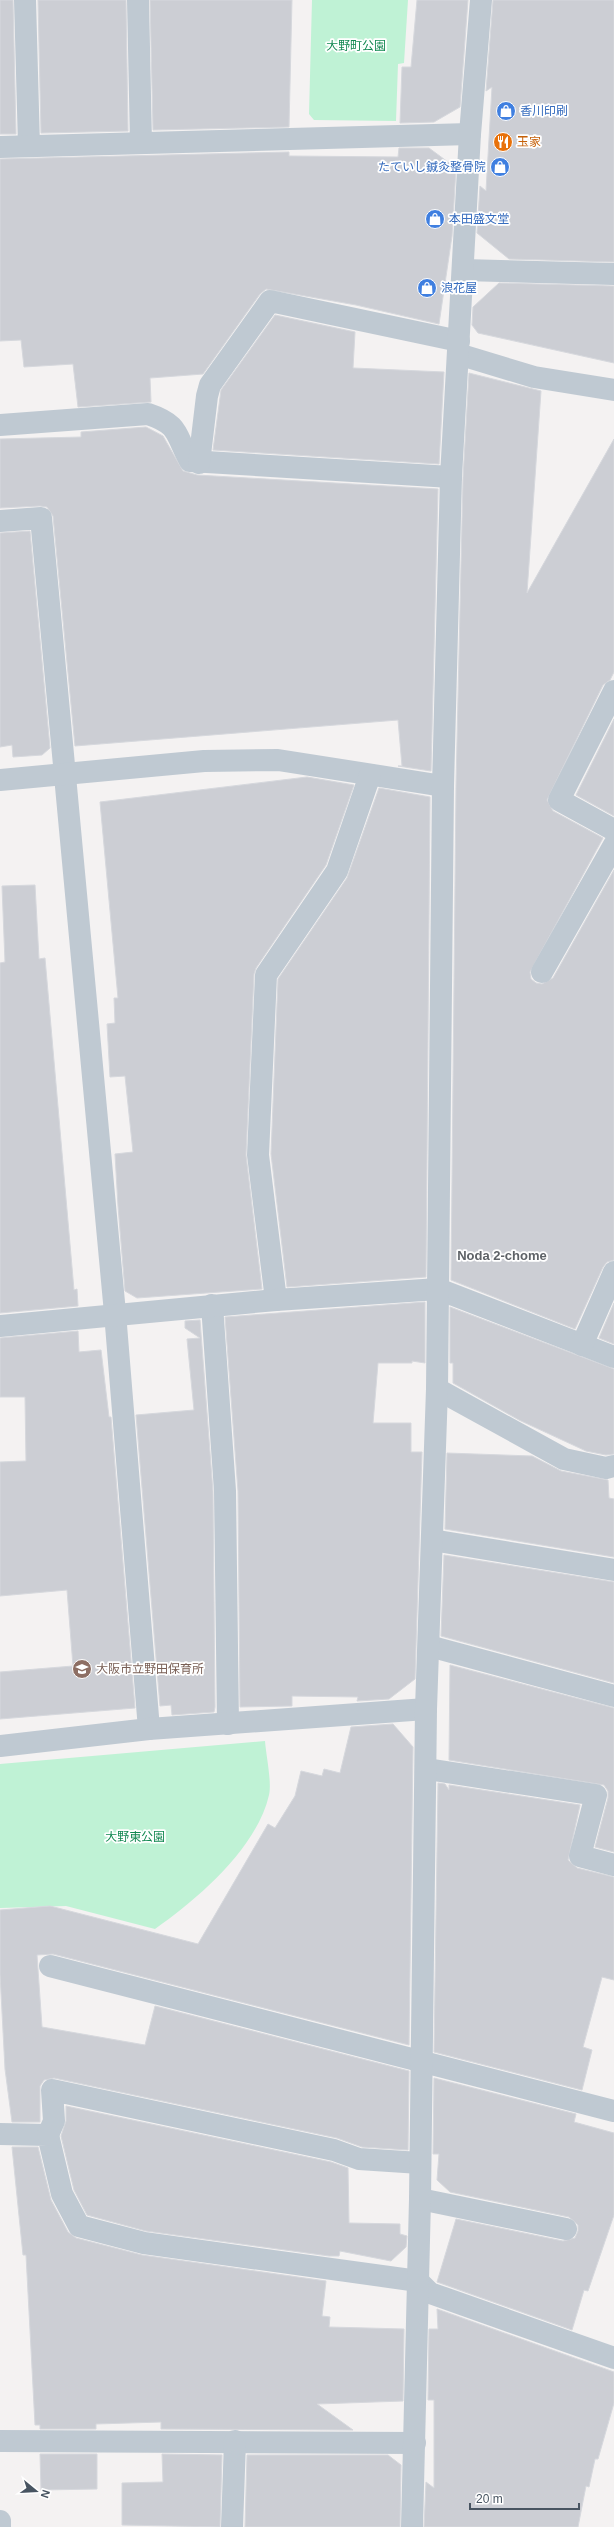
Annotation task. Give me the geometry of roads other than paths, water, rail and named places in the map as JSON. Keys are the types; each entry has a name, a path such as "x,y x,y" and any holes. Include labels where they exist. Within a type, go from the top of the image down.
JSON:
{"street":[{"path":"25,0 29,146"},
{"path":"138,0 141,143"},
{"path":"412,2527 420,2199 420,2060 427,1769 426,1709 437,1389 443,786 451,477 470,134 481,0"},
{"path":"0,147 470,134"},
{"path":"462,270 614,274"},
{"path":"199,463 207,396 210,385 270,300 458,348 534,377 614,390"},
{"path":"0,425 148,414 164,419 176,431 190,461 199,463 451,477"},
{"path":"0,522 41,518 115,1313 149,1729"},
{"path":"614,691 559,800 614,830"},
{"path":"0,780 204,761 278,760 443,786"},
{"path":"276,1300 258,1155 266,975 338,871 370,775"},
{"path":"542,972 614,845"},
{"path":"582,1345 614,1272"},
{"path":"0,1326 115,1313 212,1305 438,1290 614,1357"},
{"path":"212,1305 225,1490 228,1724"},
{"path":"437,1389 564,1459 606,1468 614,1466"},
{"path":"432,1540 614,1570"},
{"path":"429,1646 614,1696"},
{"path":"0,1746 149,1729 426,1709"},
{"path":"427,1769 596,1795 580,1856 614,1865"},
{"path":"50,1966 614,2111"},
{"path":"420,2163 359,2160 334,2150 52,2090 54,2121 48,2135 62,2194 80,2226 144,2243 418,2281 430,2294 614,2358"},
{"path":"0,2134 48,2135"},
{"path":"420,2199 566,2229"},
{"path":"0,2441 415,2443"},
{"path":"232,2527 235,2441"},
{"path":"0,2521 0,2527"}],"place":[{"name":"香川印刷","path":"506,111"},
{"name":"玉家","path":"503,142"},
{"name":"たていし鍼灸整骨院","path":"500,167"},
{"name":"本田盛文堂","path":"435,219"},
{"name":"浪花屋","path":"427,288"},
{"name":"大阪市立野田保育所","path":"82,1669"}],"district":[{"name":"Noda 2-chome","path":"502,1255"}],"park label":[{"name":"大野町公園","path":"356,46"},
{"name":"大野東公園","path":"135,1837"}]}
